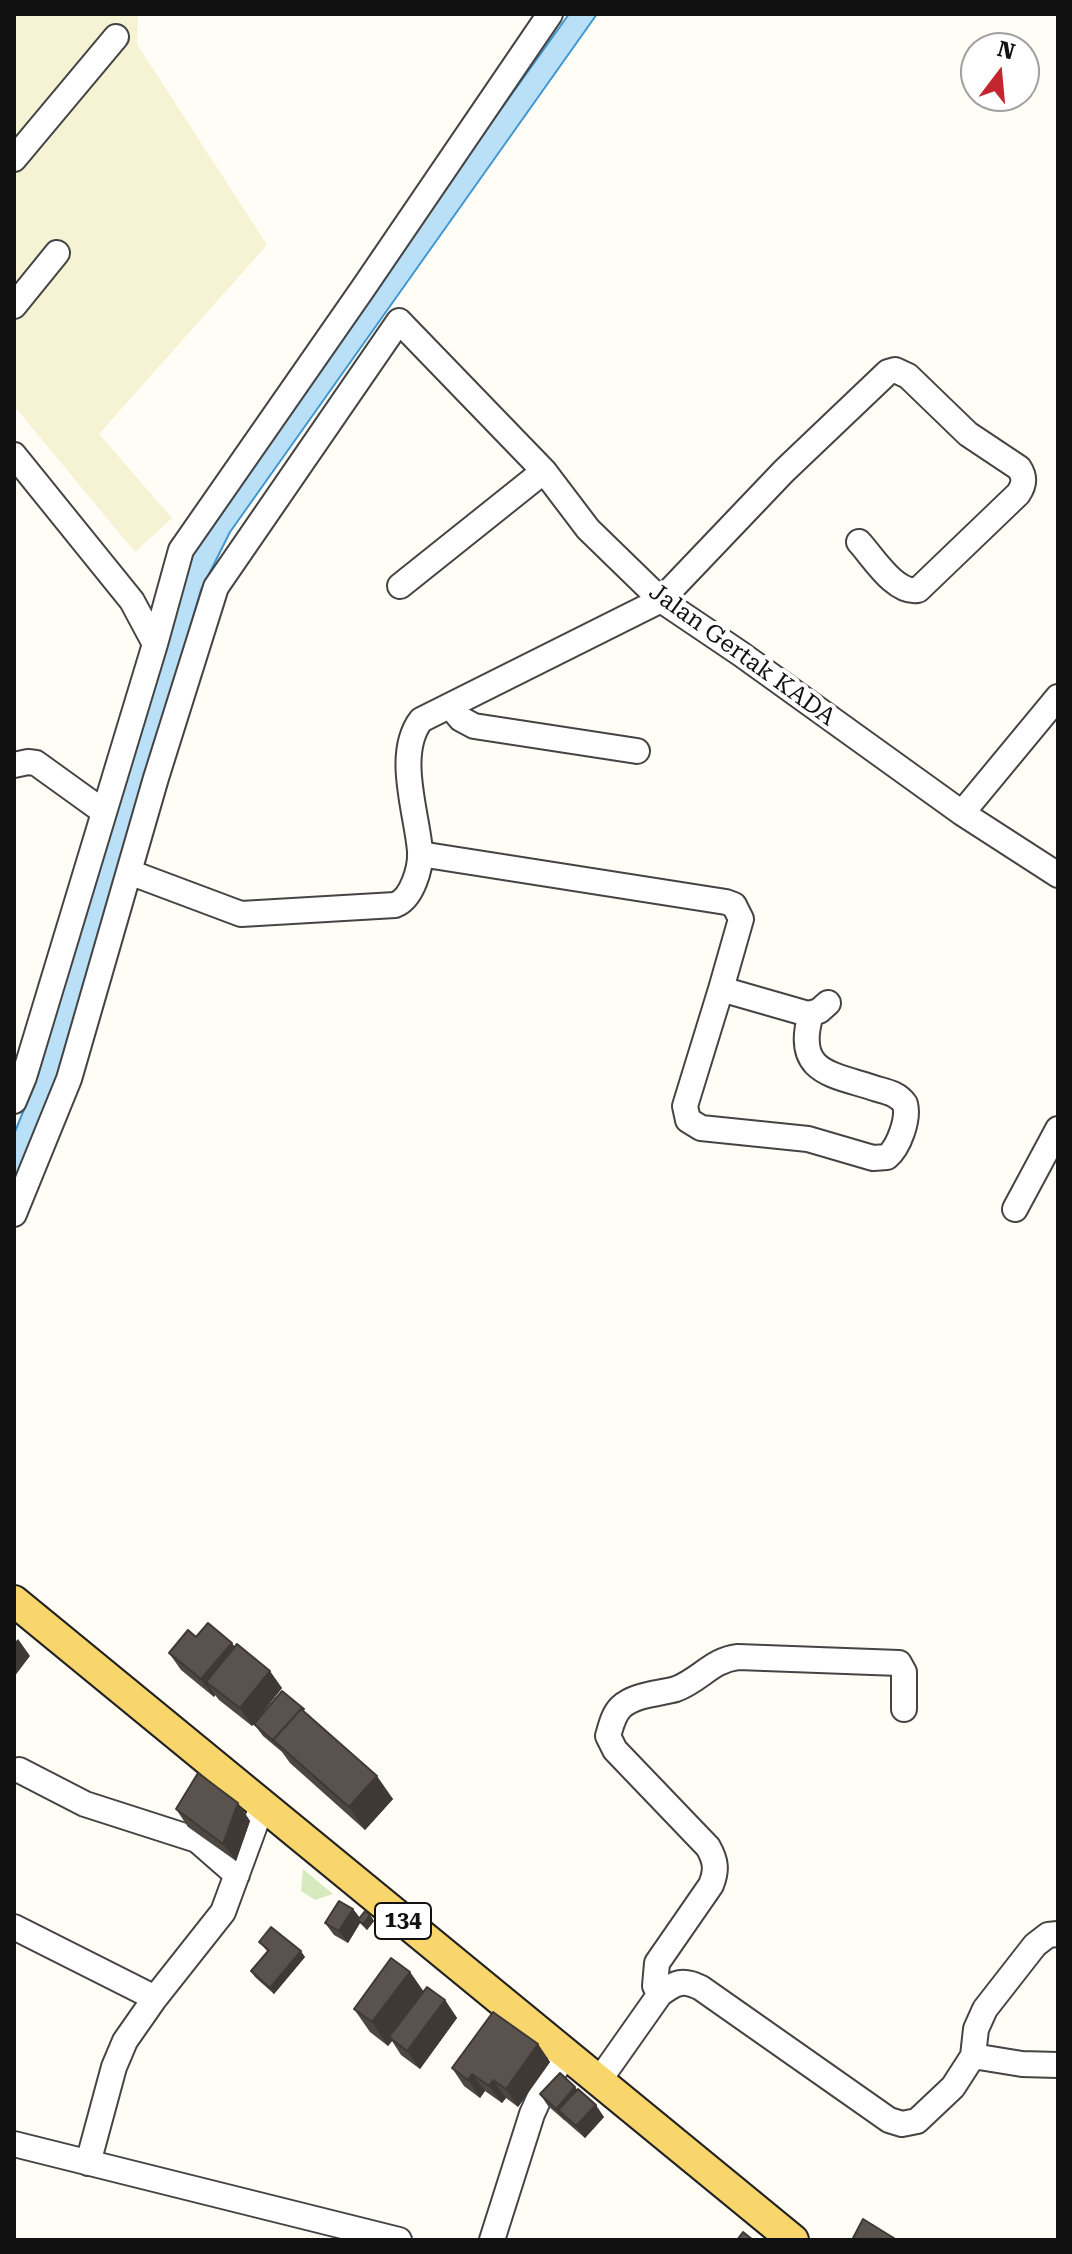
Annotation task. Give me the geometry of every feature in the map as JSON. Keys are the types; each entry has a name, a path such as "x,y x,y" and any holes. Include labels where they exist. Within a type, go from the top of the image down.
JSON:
{"main road":[{"name":"134","path":"14,1601 793,2240"}],"street":[{"path":"14,1101 24,1077 181,550 550,14"},
{"path":"14,159 116,37"},
{"path":"14,306 57,253"},
{"name":"Jalan Gertak KADA","path":"129,872 216,587 399,321 544,471 588,529 661,600 962,813 1058,875"},
{"path":"14,1214 69,1079 129,872 244,914 400,903 410,894 420,854 410,789 409,756 421,720 661,600 784,471 888,372 902,372 908,376 968,434 1019,468 1023,474 1024,481 1018,494 918,590 911,591 899,586 859,542"},
{"path":"14,455 132,601 155,644"},
{"path":"400,586 544,471"},
{"path":"962,813 1058,697"},
{"path":"451,707 461,719 474,726 637,751"},
{"path":"14,765 36,763 104,812"},
{"path":"420,854 734,905 741,919 685,1106 688,1120 701,1128 808,1139 873,1158 887,1157 895,1147 906,1117 905,1104 894,1094 823,1071 814,1065 806,1034 820,1009 721,989"},
{"path":"1015,1209 1058,1129"},
{"path":"660,1994 655,1986 657,1963 711,1885 716,1872 708,1847 615,1750 608,1736 614,1718 623,1706 643,1696 677,1688 723,1659 738,1657 899,1663 904,1672 904,1709"},
{"path":"19,1770 85,1804 197,1840 237,1875"},
{"path":"88,2163 114,2067 125,2041 223,1912 262,1806"},
{"path":"14,1927 155,1998"},
{"path":"598,2082 660,1994 674,1983 687,1981 889,2120 902,2124 917,2121 953,2087 973,2056 976,2029 985,2009 1035,1945 1048,1935 1058,1934"},
{"path":"492,2240 532,2114 545,2085 566,2054"},
{"path":"973,2056 1022,2064 1058,2065"},
{"path":"14,2144 399,2240"}],"shaded area":[{"path":"14,14 138,14 137,44 267,245 99,434 172,518 135,552 14,406"}],"green space":[{"path":"303,1869 333,1894 315,1900 301,1891"}],"water":[{"path":"569,14 597,14 230,532 201,590 56,1084 14,1183 14,1134 38,1075 180,582 209,518"}],"building":[{"path":"208,1623 232,1643 201,1679 169,1653 188,1630 196,1637"},
{"path":"237,1644 270,1671 240,1708 206,1682"},
{"path":"282,1691 304,1709 273,1740 276,1743 254,1724"},
{"path":"301,1709 377,1776 349,1807 273,1740"},
{"path":"198,1773 238,1803 223,1844 176,1809"},
{"path":"339,1901 353,1909 339,1931 325,1923"},
{"path":"365,1911 370,1915 363,1924 358,1920"},
{"path":"271,1927 301,1951 270,1988 251,1971 269,1950 259,1942"},
{"path":"391,1958 410,1972 372,2022 354,2009"},
{"path":"427,1987 445,2000 407,2051 389,2037"},
{"path":"493,2012 538,2044 506,2089 493,2080 489,2086 472,2074 468,2080 452,2068"},
{"path":"560,2073 575,2087 556,2109 540,2094"},
{"path":"578,2089 596,2105 576,2126 558,2110"},
{"path":"863,2219 897,2240 852,2240"},
{"path":"743,2232 753,2240 737,2240"}]}
